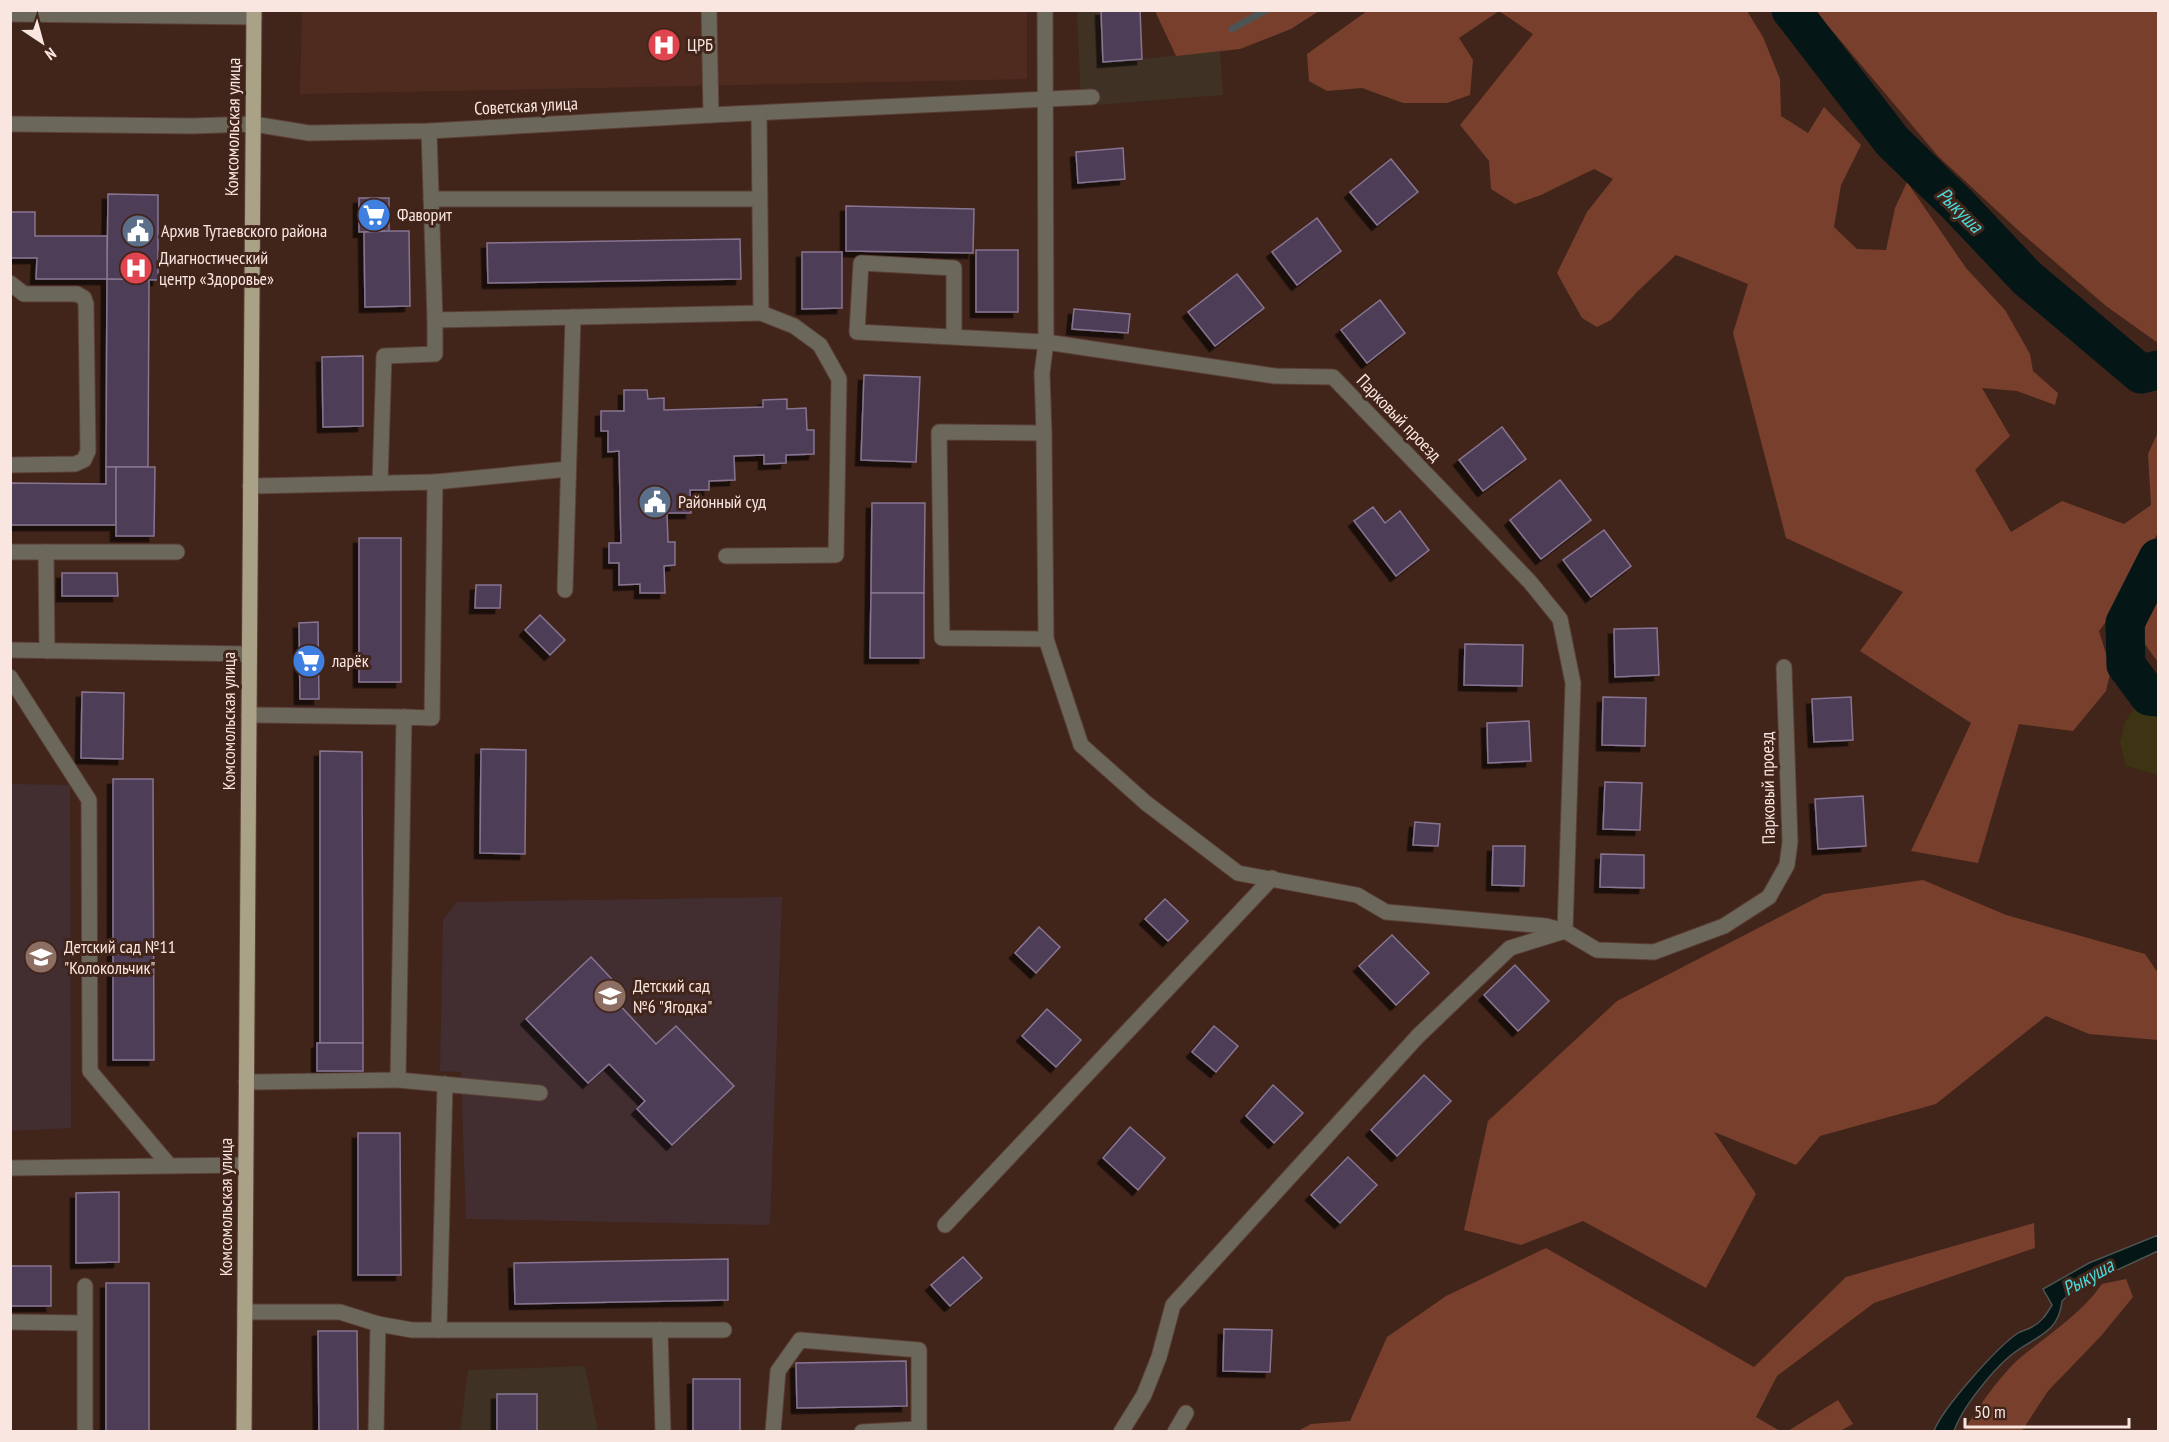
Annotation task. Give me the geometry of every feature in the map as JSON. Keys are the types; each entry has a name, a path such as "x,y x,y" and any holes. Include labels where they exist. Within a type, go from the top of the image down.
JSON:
{"main road":[{"name":"Комсомольская улица","path":"244,1431 254,14"}],"street":[{"path":"709,10 711,115"},
{"path":"1045,10 1046,342 1042,373 1046,639 1081,745 1146,803 1238,873 1272,879"},
{"path":"10,14 254,14"},
{"name":"Советская улица","path":"10,124 192,126 253,124 309,133 429,131 711,115 1092,98"},
{"path":"759,114 761,313"},
{"path":"380,483 384,356 435,354 429,131"},
{"path":"431,199 759,199"},
{"name":"Парковый проезд","path":"954,337 954,268 861,263 857,332 1046,342 1275,376 1333,378 1530,582 1560,619 1573,683 1565,931"},
{"path":"10,283 24,294 77,294 84,298 86,304 88,451 84,460 75,464 10,465"},
{"path":"435,320 761,313 794,326 820,345 839,380 836,555 726,556"},
{"path":"565,590 573,317"},
{"path":"1044,433 939,432 942,638 1046,639"},
{"path":"250,486 435,482 568,469"},
{"path":"249,715 432,718 435,482"},
{"path":"10,552 177,552"},
{"path":"46,552 47,651"},
{"path":"10,650 249,654"},
{"name":"Парковый проезд","path":"1272,879 1357,895 1386,912 1546,926 1565,931 1598,950 1654,952 1724,926 1769,897 1786,865 1790,842 1784,667"},
{"path":"10,677 89,800 90,1071 169,1165"},
{"path":"398,1080 404,717"},
{"path":"945,1225 1272,879"},
{"path":"1121,1431 1144,1395 1159,1357 1173,1305 1418,1036 1510,948 1565,931"},
{"path":"246,1082 398,1080 540,1093"},
{"path":"439,1330 445,1084"},
{"path":"10,1168 245,1165"},
{"path":"85,1286 85,1431"},
{"path":"244,1312 340,1312 378,1324 412,1330 724,1330"},
{"path":"10,1322 86,1323"},
{"path":"376,1431 378,1324"},
{"path":"660,1330 663,1431"},
{"path":"773,1431 778,1371 800,1340 919,1350 919,1430 862,1431"},
{"path":"1175,1431 1186,1413"}],"shaded area":[{"name":"ЦРБ","path":"302,11 1027,11 1027,79 300,94"},
{"path":"1077,11 1140,11 1142,59 1220,51 1223,95 1081,106"},
{"path":"1155,11 1319,11 1291,29 1240,49 1176,56"},
{"path":"1367,11 1499,11 1459,38 1473,60 1470,95 1447,103 1403,103 1362,88 1327,91 1309,81 1307,54"},
{"path":"1499,11 1747,11 1763,37 1780,79 1781,116 1808,133 1824,107 1861,145 1841,185 1834,227 1857,249 1886,250 1895,208 1907,182 1966,268 2005,310 2030,354 2033,371 2058,393 2055,405 2017,391 1982,388 2010,436 1975,470 2011,532 2062,501 2124,524 2151,505 2148,454 2158,432 2158,532 2131,589 2099,631 2111,670 2106,691 2073,731 2019,724 1978,863 1911,851 1971,723 1860,651 1903,592 1786,538 1733,333 1748,284 1676,255 1611,320 1597,327 1582,318 1557,273 1587,212 1613,179 1594,169 1541,195 1515,204 1491,189 1489,161 1460,125 1533,34"},
{"path":"1817,11 2158,11 2158,343 2106,306 2019,231 1938,156"},
{"path":"2158,585 2158,662 2144,643 2147,605"},
{"name":"Детский сад №11 \"Колокольчик\"","path":"11,784 70,785 71,1128 11,1131"},
{"path":"1923,880 2006,915 2145,954 2158,973 2158,1040 2089,1034 2046,1016 1936,1104 1820,1136 1796,1165 1714,1132 1756,1194 1706,1288 1583,1221 1521,1245 1464,1230 1488,1121 1617,1001 1824,894"},
{"name":"Детский сад №6 \"Ягодка\"","path":"782,897 770,1225 466,1219 461,1072 440,1071 443,920 457,902"},
{"path":"2034,1223 2035,1248 1874,1303 1777,1376 1756,1417 1780,1431 1298,1431 1311,1424 1350,1421 1387,1337 1446,1296 1546,1248 1754,1367 1846,1277"},
{"path":"2126,1279 2133,1297 2101,1336 2048,1391 2022,1431 1964,1431 1989,1393 2020,1358 2084,1305 2102,1284"},
{"path":"585,1366 598,1431 460,1432 468,1370"},
{"path":"1838,1400 1853,1424 1840,1431 1788,1431"}],"sand":[{"path":"2137,704 2158,705 2158,775 2126,766 2120,743 2125,722"}],"water":[{"name":"Рыкуша","path":"2158,1235 2158,1251 2074,1290 2062,1301 2056,1321 2050,1328 2010,1356 1986,1381 1970,1401 1954,1431 1934,1431 1948,1408 1984,1364 2009,1340 2019,1332 2037,1324 2045,1315 2052,1305 2043,1289 2089,1263"}],"building":[{"path":"1101,10 1140,10 1142,59 1103,62"},
{"path":"1123,148 1125,179 1078,183 1076,152"},
{"path":"1391,159 1418,192 1377,225 1350,192"},
{"path":"108,194 158,195 158,280 107,279"},
{"name":"Фаворит","path":"359,198 389,198 389,231 359,232"},
{"path":"846,206 974,209 973,253 846,251"},
{"path":"10,212 35,212 35,236 107,236 107,279 36,279 37,258 10,258"},
{"path":"1317,218 1341,251 1297,285 1272,252"},
{"path":"409,231 410,306 365,307 364,232"},
{"path":"740,239 741,279 488,283 487,243"},
{"path":"976,250 1018,250 1018,312 976,312"},
{"path":"802,252 842,252 842,308 802,309"},
{"path":"1237,274 1264,308 1215,346 1188,312"},
{"path":"107,279 149,280 148,467 106,467"},
{"path":"1380,300 1405,333 1367,363 1341,330"},
{"path":"1074,309 1130,314 1128,333 1072,329"},
{"path":"363,356 363,426 323,427 322,357"},
{"path":"864,375 920,377 916,462 861,460"},
{"name":"Районный суд","path":"624,390 647,390 648,399 664,398 664,410 763,407 763,400 787,399 787,409 806,408 807,430 814,430 814,454 786,455 786,463 764,464 764,455 734,456 735,480 709,481 709,490 690,490 691,513 667,513 668,542 675,542 675,565 664,566 665,593 640,593 640,584 619,585 619,563 609,563 609,543 621,543 619,451 608,452 608,431 601,431 601,411 624,411"},
{"path":"1502,427 1526,459 1483,491 1459,460"},
{"path":"106,467 116,467 116,525 10,525 10,483 106,484"},
{"path":"116,467 155,467 154,536 116,536"},
{"path":"1560,480 1591,520 1541,559 1510,520"},
{"path":"872,503 925,503 924,593 871,593"},
{"path":"1373,507 1385,523 1400,511 1429,550 1396,576 1354,521"},
{"path":"1604,530 1631,566 1591,597 1563,560"},
{"path":"359,538 401,538 401,682 359,682"},
{"path":"62,573 117,573 118,596 62,596"},
{"path":"476,585 501,585 500,608 475,608"},
{"path":"871,593 924,593 924,658 870,658"},
{"path":"540,615 565,640 550,655 525,630"},
{"name":"ларёк","path":"318,622 319,699 300,699 299,623"},
{"path":"1657,628 1659,675 1615,677 1614,629"},
{"path":"1465,644 1523,645 1522,686 1464,685"},
{"path":"82,692 124,693 123,759 81,758"},
{"path":"1603,697 1646,698 1645,746 1602,745"},
{"path":"1851,697 1853,740 1814,742 1812,699"},
{"path":"1529,721 1531,761 1488,763 1487,723"},
{"path":"481,749 526,750 525,854 480,853"},
{"path":"320,751 362,752 363,1043 320,1043"},
{"path":"113,779 153,779 154,1060 113,1060"},
{"path":"1605,782 1642,783 1640,830 1603,829"},
{"path":"1863,796 1866,846 1818,849 1815,799"},
{"path":"1415,822 1440,824 1438,846 1413,845"},
{"path":"1493,846 1525,846 1524,886 1492,885"},
{"path":"1601,854 1644,855 1644,888 1600,887"},
{"path":"1165,899 1188,921 1168,941 1145,919"},
{"path":"1039,927 1060,947 1036,973 1015,953"},
{"path":"1392,935 1429,973 1396,1005 1359,966"},
{"path":"591,957 623,991 614,999 656,1044 676,1026 734,1086 672,1145 637,1109 645,1101 609,1064 588,1083 526,1019"},
{"path":"1515,965 1549,1001 1518,1031 1484,995"},
{"path":"1047,1009 1081,1040 1056,1067 1022,1036"},
{"path":"1214,1026 1238,1046 1216,1072 1192,1052"},
{"path":"317,1043 363,1043 363,1071 317,1071"},
{"path":"1424,1075 1451,1101 1397,1156 1371,1130"},
{"path":"1273,1085 1303,1113 1274,1143 1246,1116"},
{"path":"1130,1127 1165,1158 1138,1190 1103,1158"},
{"path":"358,1133 400,1133 401,1275 358,1275"},
{"path":"1348,1157 1377,1185 1340,1223 1311,1195"},
{"path":"119,1192 119,1262 76,1263 76,1193"},
{"path":"963,1257 982,1278 950,1306 931,1285"},
{"path":"728,1259 728,1300 515,1304 514,1263"},
{"path":"10,1266 51,1266 51,1306 10,1306"},
{"path":"106,1283 149,1283 149,1432 106,1432"},
{"path":"1224,1329 1272,1330 1270,1372 1223,1371"},
{"path":"318,1331 357,1331 358,1432 319,1432"},
{"path":"906,1361 907,1406 797,1408 796,1363"},
{"path":"693,1379 740,1379 740,1432 693,1432"},
{"path":"497,1394 537,1394 537,1432 497,1432"}],"waterway":[{"path":"1232,29 1266,10"},
{"name":"Рыкуша","path":"1791,10 1892,141 1957,204 2027,278 2141,374 2158,370"},
{"name":"Рыкуша","path":"2158,558 2125,623 2126,665 2149,696 2158,697"}],"place":[{"name":"ЦРБ","path":"664,45"},
{"name":"Фаворит","path":"374,215"},
{"name":"Архив Тутаевского района","path":"138,231"},
{"name":"Диагностический центр «Здоровье»","path":"136,268"},
{"name":"Районный суд","path":"655,502"},
{"name":"ларёк","path":"309,661"},
{"name":"Детский сад №11 \"Колокольчик\"","path":"41,957"},
{"name":"Детский сад №6 \"Ягодка\"","path":"610,996"}]}
